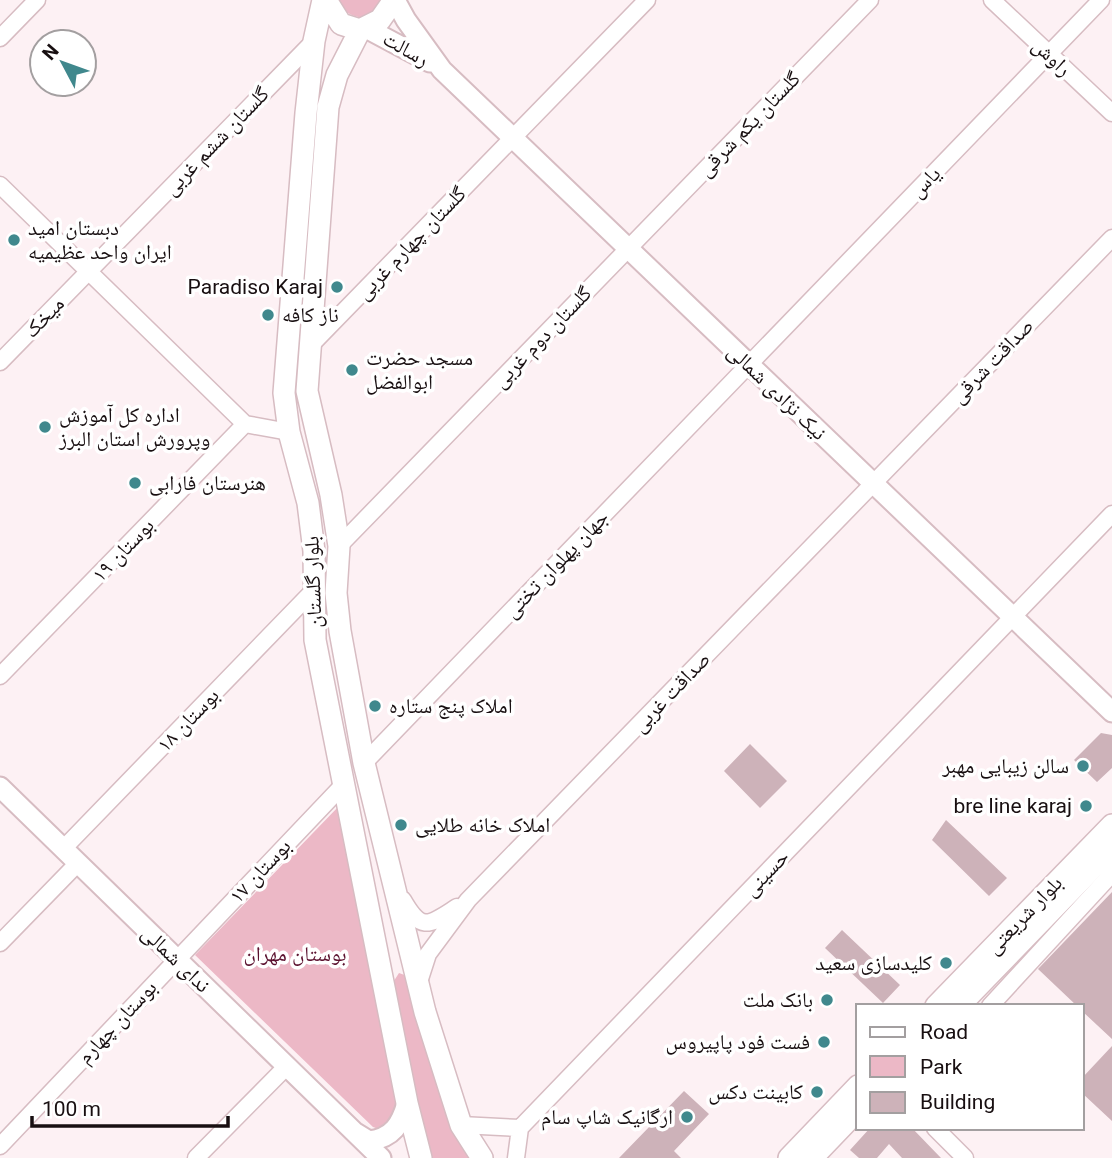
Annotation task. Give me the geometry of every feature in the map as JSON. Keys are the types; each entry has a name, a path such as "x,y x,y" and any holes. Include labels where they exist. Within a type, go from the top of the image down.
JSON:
{"main road":[{"path":"324,0 341,24 364,29"},
{"name":"بلوار گلستان","path":"324,0 314,41 284,393 289,432 310,515 314,551 312,592 315,639 407,1102 421,1158"},
{"name":"بلوار گلستان","path":"394,0 385,15 364,29 337,75 328,107 307,391 331,495 339,546 336,593 340,631 363,763 417,981 461,1125 482,1158"},
{"path":"311,72 321,63 328,64 337,75"},
{"name":"بلوار شریعتی","path":"938,1004 1112,825"},
{"name":"بلوار شریعتی","path":"961,1004 1112,848"},
{"path":"385,988 389,970 398,965 409,967 417,981"},
{"path":"789,1158 856,1088"},
{"path":"812,1158 856,1112"}],"street":[{"path":"0,38 37,0"},
{"name":"رسالت","path":"394,0 411,29 442,70"},
{"name":"گلستان چهارم غربی","path":"309,347 646,0"},
{"name":"گلستان یکم شرقی","path":"628,249 870,0"},
{"name":"راوش","path":"992,0 1112,113"},
{"name":"یاس","path":"748,365 1101,0"},
{"name":"رسالت","path":"364,29 408,47 442,70"},
{"name":"گلستان ششم غربی","path":"89,271 314,41"},
{"name":"نیک نژادی شمالی","path":"442,70 1112,712"},
{"path":"0,185 245,424 289,432"},
{"name":"صداقت شرقی","path":"873,484 1112,238"},
{"name":"گلستان دوم غربی","path":"339,546 628,249"},
{"name":"میخک","path":"0,362 89,271"},
{"name":"جهان پهلوان تختی","path":"363,763 748,365"},
{"name":"بوستان ۱۹","path":"0,676 245,424"},
{"name":"صداقت غربی","path":"417,981 428,954 468,900 873,484"},
{"name":"حسینی","path":"520,1128 1112,514"},
{"name":"بوستان ۱۸","path":"63,849 312,592"},
{"name":"بوستان ۱۷","path":"177,959 344,783"},
{"name":"ندای شمالی","path":"0,787 381,1158"},
{"path":"0,943 78,863"},
{"path":"992,1004 1107,879 1112,864"},
{"name":"صداقت غربی","path":"393,883 413,917 424,924 431,923 468,900"},
{"name":"بوستان چهارم","path":"0,1146 177,959"},
{"path":"196,1158 286,1066"},
{"path":"352,1131 369,1141 385,1137 398,1127 407,1102"},
{"path":"461,1125 520,1128 516,1158"},
{"path":"937,1130 965,1158"}],"green space":[{"path":"330,0 389,0 374,14 360,17 346,12"},
{"name":"بوستان مهران","path":"339,806 399,1115 384,1131 373,1127 195,955"},
{"path":"399,973 410,977 476,1158 432,1158 390,987"}],"building":[{"path":"1101,733 1112,735 1112,768 1097,782 1074,760"},
{"path":"750,744 787,781 760,808 724,771"},
{"path":"946,820 1007,878 989,896 932,840"},
{"path":"1112,892 1112,1039 1084,1013 1084,1004 1075,1004 1038,969"},
{"path":"842,930 900,985 883,1003 825,948"},
{"path":"1112,1046 1112,1121 1084,1095 1084,1076"},
{"path":"684,1091 709,1114 674,1151 681,1158 619,1158"},
{"path":"868,1130 914,1130 941,1158 902,1158 889,1144 877,1158 859,1158 850,1150"}],"place":[{"name":"دبستان امید ایران واحد عظیمیه","path":"14,240"},
{"name":"Paradiso Karaj","path":"337,287"},
{"name":"ناز کافه","path":"268,315"},
{"name":"مسجد حضرت ابوالفضل","path":"352,370"},
{"name":"اداره کل آموزش وپرورش استان البرز","path":"45,427"},
{"name":"هنرستان فارابی","path":"135,483"},
{"name":"املاک پنج ستاره","path":"375,706"},
{"name":"سالن زیبایی مهبر","path":"1083,766"},
{"name":"bre line karaj","path":"1086,806"},
{"name":"املاک خانه طلایی","path":"401,825"},
{"name":"کلیدسازی سعید","path":"946,963"},
{"name":"بانک ملت","path":"827,1000"},
{"name":"فست فود پاپیروس","path":"824,1042"},
{"name":"کابینت دکس","path":"817,1092"},
{"name":"ارگانیک شاپ سام","path":"687,1117"}]}
